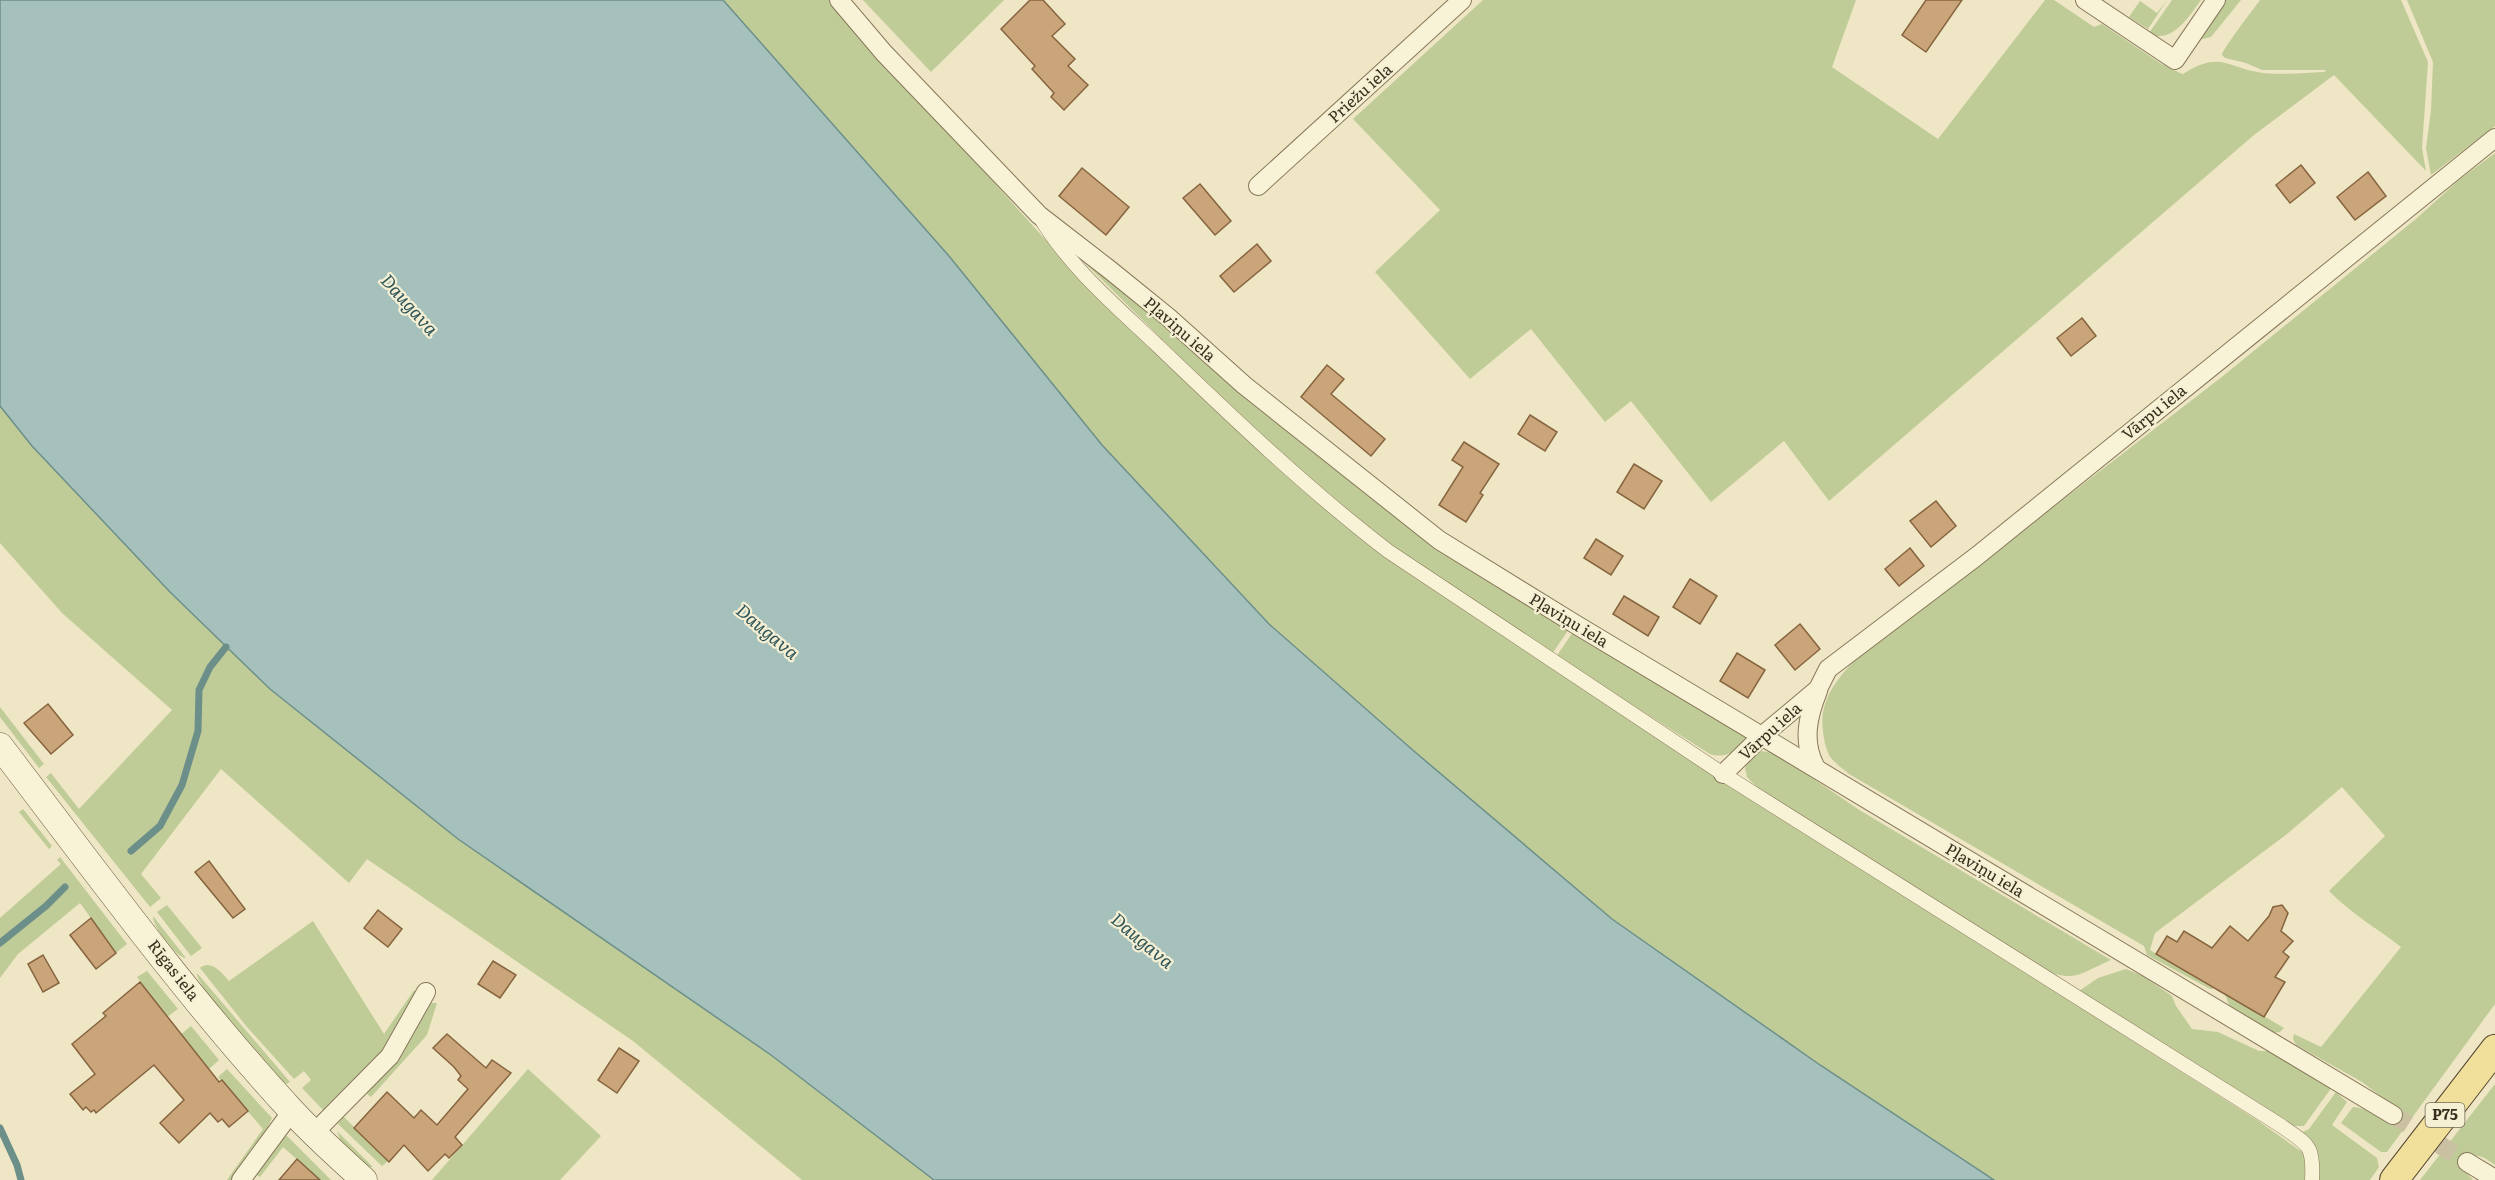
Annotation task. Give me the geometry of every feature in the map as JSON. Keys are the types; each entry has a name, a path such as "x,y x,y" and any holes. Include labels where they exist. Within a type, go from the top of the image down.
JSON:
{"main road":[{"name":"Rīgas iela","path":"0,746 201,1005 292,1111 364,1180"},
{"name":"P75","path":"2394,1180 2495,1049"}],"street":[{"name":"Pļaviņu iela","path":"839,0 884,53 1039,215 1168,317 1244,385 1439,540 2129,958 2393,1114"},
{"name":"Priežu iela","path":"1258,186 1462,0"},
{"path":"2085,0 2175,60 2216,0"},
{"name":"Vārpu iela","path":"1815,766 1808,753 1808,717 1828,669 1977,556 2495,138"},
{"path":"1039,215 1055,240 1099,289 1220,405 1355,525 1453,596 1723,774 2280,1125 2310,1148 2313,1158 2312,1180"},
{"name":"Vārpu iela","path":"1723,774 1763,735 1818,689"},
{"path":"315,1133 390,1056 426,992"},
{"path":"241,1180 292,1111"},
{"path":"2467,1162 2495,1179"}],"green space":[{"path":"723,0 830,0 1078,276 1220,415 1372,547 1690,760 2257,1120 2309,1157 2309,1180 1994,1180 1820,1065 1612,919 1415,752 1269,624 1102,445 949,256"},
{"path":"863,0 1004,0 931,72"},
{"path":"1483,0 1856,0 1832,67 1938,139 2045,0 2054,0 2094,27 2102,24 2160,63 2183,74 2206,63 2215,62 2250,71 2286,74 2326,70 2262,70 2222,55 2260,0 2401,0 2428,62 2422,148 2426,171 2334,75 2254,135 1829,501 1784,441 1711,502 1631,401 1605,422 1531,329 1470,379 1375,272 1440,210 1353,119"},
{"path":"2167,0 2148,29 2129,17 2140,1 2157,13"},
{"path":"2172,0 2201,0 2186,20 2172,32 2157,36 2149,33"},
{"path":"2220,0 2241,0 2211,37 2198,40"},
{"path":"2407,0 2495,0 2495,126 2431,175 2426,148 2431,110 2433,62"},
{"path":"2495,153 2495,1004 2387,1152 2381,1152 2341,1123 2353,1107 2386,1120 2392,1105 2362,1082 2296,1045 2293,1039 2294,1034 2321,1047 2401,947 2329,891 2385,836 2342,787 2287,834 2155,933 2150,950 2214,989 2210,989 2147,955 2144,946 1849,774 1831,758 1828,752 1823,731 1823,711 1835,684 1854,661 2223,376 2417,218 2460,179"},
{"path":"1066,244 1569,629 1552,654 1380,538 1346,511 1242,419"},
{"path":"0,406 32,446 170,592 270,689 458,839 771,1055 934,1180 802,1180 633,1041 367,859 349,883 221,769 141,874 161,898 150,907 46,777 51,773 79,809 172,710 62,613 0,543"},
{"path":"1573,632 1748,739 1726,755 1710,754 1556,657"},
{"path":"0,707 44,764 39,768 0,717"},
{"path":"1759,751 1781,757 1861,811 2111,960 2071,976 2063,976 2042,969 1758,788 1747,777 1745,768 1752,755"},
{"path":"23,809 52,846 49,849 19,812"},
{"path":"60,857 127,944 116,953 80,903 18,954 0,978 0,918 61,864 57,860"},
{"path":"167,905 202,948 191,956 157,912"},
{"path":"153,916 186,958 176,953 165,941 156,927"},
{"path":"313,921 384,1034 414,990 418,995 397,1036 323,1110 302,1088 311,1080 304,1071 294,1079 247,1027 200,968 212,966 229,981"},
{"path":"2126,969 2143,976 2172,996 2192,1029 2218,1032 2259,1051 2274,1051 2332,1087 2304,1126 2291,1126 2079,991 2098,978"},
{"path":"147,971 178,1009 167,1017 137,977"},
{"path":"197,973 290,1082 286,1084 282,1081 234,1027 208,994"},
{"path":"2225,994 2284,1028 2280,1032 2273,1033 2229,1005"},
{"path":"437,1003 427,1035 371,1097 366,1093 392,1062 426,1004"},
{"path":"191,1026 219,1060 209,1069 180,1035"},
{"path":"227,1069 272,1118 266,1131 233,1180 227,1180 263,1129 218,1077"},
{"path":"528,1069 601,1136 560,1180 432,1180"},
{"path":"2495,1084 2495,1165 2474,1156 2471,1157 2466,1172 2473,1180 2420,1180"},
{"path":"2336,1092 2347,1102 2332,1125 2377,1158 2379,1167 2370,1180 2315,1180 2299,1134 2309,1129"},
{"path":"343,1116 388,1161 382,1166 338,1124"},
{"path":"337,1131 373,1167 367,1167 341,1142"},
{"path":"287,1136 331,1180 320,1180 283,1147 260,1177 254,1173 282,1138"}],"water":[{"name":"Daugava","path":"0,0 723,0 949,256 1102,445 1269,624 1415,752 1612,919 1820,1065 1994,1180 934,1180 771,1055 458,839 270,689 170,592 32,446 0,406"}],"building":[{"path":"1030,0 1043,0 1065,24 1052,36 1075,59 1068,66 1088,85 1064,110 1051,97 1054,93 1032,69 1035,66 1001,29"},
{"path":"1926,0 1962,0 1926,52 1902,35"},
{"path":"2301,165 2315,183 2290,203 2276,185"},
{"path":"1082,168 1129,207 1106,235 1059,196"},
{"path":"2368,172 2386,196 2355,220 2337,197"},
{"path":"1200,184 1231,221 1215,235 1183,198"},
{"path":"1257,244 1271,261 1234,292 1220,276"},
{"path":"2082,318 2096,336 2071,356 2057,338"},
{"path":"1327,365 1344,379 1331,394 1385,439 1371,456 1301,397"},
{"path":"1530,415 1557,432 1545,451 1518,434"},
{"path":"1464,442 1499,464 1480,493 1483,495 1466,522 1439,505 1463,467 1452,460"},
{"path":"1634,464 1662,481 1644,509 1617,492"},
{"path":"1936,501 1956,526 1931,547 1910,521"},
{"path":"1596,539 1623,556 1611,575 1584,558"},
{"path":"1910,548 1924,566 1899,586 1885,569"},
{"path":"1690,579 1717,596 1700,624 1673,607"},
{"path":"1624,596 1659,617 1648,636 1613,614"},
{"path":"1800,624 1820,649 1795,670 1775,645"},
{"path":"1737,653 1765,670 1748,698 1720,681"},
{"path":"48,704 73,735 51,754 24,723"},
{"path":"209,861 245,909 233,918 195,872"},
{"path":"2282,905 2288,913 2281,931 2293,941 2283,952 2289,957 2275,977 2285,982 2264,1017 2156,954 2167,936 2177,942 2184,931 2212,948 2230,926 2248,941 2269,916 2273,907"},
{"path":"378,910 402,929 388,947 364,928"},
{"path":"91,918 116,953 96,969 70,935"},
{"path":"43,955 59,983 43,992 28,964"},
{"path":"493,961 516,975 500,998 478,984"},
{"path":"140,982 219,1082 222,1080 248,1111 229,1127 222,1119 218,1122 210,1113 179,1143 160,1123 184,1100 154,1065 96,1113 86,1107 83,1110 70,1094 95,1074 72,1044 106,1016 103,1013"},
{"path":"447,1034 486,1068 492,1060 511,1073 455,1137 462,1145 449,1158 445,1154 428,1171 404,1145 389,1162 354,1128 387,1092 414,1118 421,1110 437,1125 468,1089 458,1080 461,1076 454,1067 433,1048"},
{"path":"619,1048 639,1061 617,1093 598,1080"},
{"path":"297,1159 320,1180 279,1180"}],"waterway":[{"path":"131,851 160,826 182,785 198,731 199,690 210,667 226,647"},
{"path":"0,943 46,906 65,887"},
{"path":"0,1128 17,1165 21,1180"}],"tunnel":[{"path":"2393,1115 2467,1162"}]}
